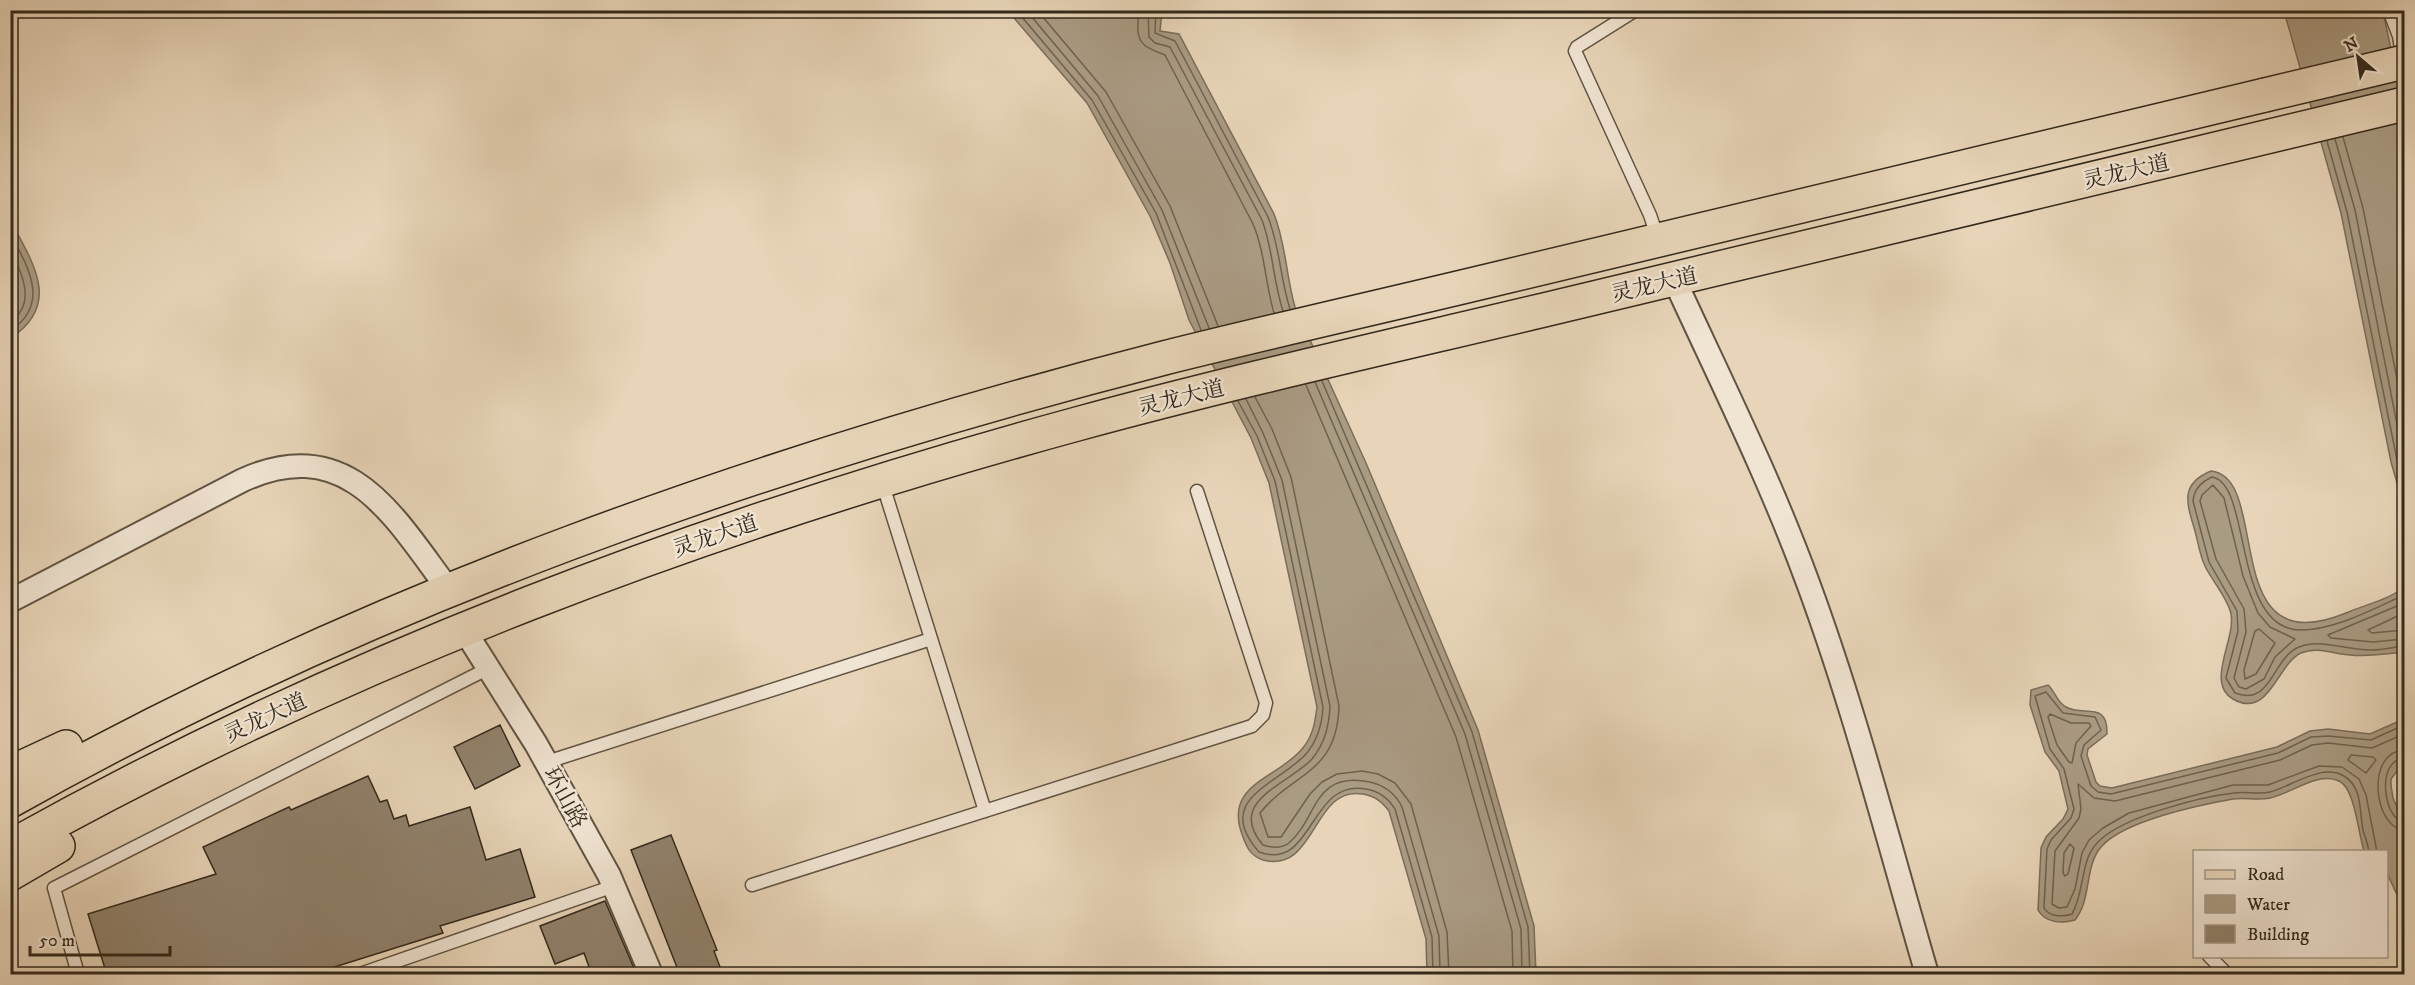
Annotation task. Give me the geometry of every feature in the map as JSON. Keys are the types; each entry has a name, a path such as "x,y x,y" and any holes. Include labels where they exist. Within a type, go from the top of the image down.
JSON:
{"main road":[{"name":"灵龙大道","path":"10,801 135,735 387,616 449,590 566,544 903,432 1165,358 2265,95 2404,64"},
{"name":"灵龙大道","path":"10,847 153,771 367,670 463,628 618,569 882,481 1077,424 1186,396 2404,104"},
{"path":"10,773 200,688 387,616"},
{"path":"10,874 191,772 271,732 367,670"}],"street":[{"path":"1674,279 1770,490 1811,592 1838,669 1927,975"},
{"path":"10,601 243,480 271,469 301,465 333,470 368,489 386,507 449,590"},
{"name":"环山路","path":"463,628 547,762 614,886 651,975"}],"lane":[{"path":"1636,10 1577,46 1575,51 1650,215 1658,240"},
{"path":"2389,10 2399,36 2404,64"},
{"path":"882,481 985,811"},
{"path":"752,885 1252,726 1263,715 1266,703 1197,491"},
{"path":"547,762 931,639"},
{"path":"78,975 54,888 489,668"},
{"path":"360,975 614,886"},
{"path":"2210,958 2227,975"}],"water":[{"path":"1008,11 1162,11 1160,31 1179,34 1274,214 1295,307 1366,463 1478,730 1534,926 1536,974 1427,974 1426,939 1389,811 1371,796 1346,795 1333,802 1305,843 1294,854 1281,861 1263,860 1252,854 1248,848 1238,819 1240,805 1255,785 1291,760 1302,749 1313,729 1317,707 1269,483 1251,438 1189,320 1170,263 1150,216 1087,103"},
{"path":"2284,11 2381,11 2385,21 2404,110 2404,507 2391,462 2341,213"},
{"path":"10,220 34,267 39,297 36,311 27,325 11,338"},
{"path":"2211,471 2229,481 2240,503 2253,564 2263,593 2279,614 2305,623 2346,613 2384,599 2404,587 2404,652 2364,656 2319,650 2307,651 2293,659 2272,688 2264,697 2255,702 2245,704 2233,699 2225,692 2221,672 2231,614 2227,602 2203,562 2188,504 2188,496 2194,482"},
{"path":"2048,685 2060,703 2066,707 2099,713 2103,717 2107,734 2088,749 2087,755 2096,782 2100,786 2112,788 2277,747 2310,731 2328,729 2370,734 2404,719 2404,762 2391,779 2391,785 2393,798 2404,822 2404,910 2388,875 2388,850 2364,850 2349,792 2339,781 2322,779 2278,796 2201,805 2126,829 2101,847 2096,855 2084,903 2075,920 2059,922 2045,918 2038,910 2041,848 2046,837 2063,819 2068,809 2059,771 2045,752 2030,705 2031,690"}],"building":[{"path":"500,725 520,766 475,789 454,747"},
{"path":"368,776 380,802 387,800 394,819 406,815 409,826 470,807 486,860 520,849 535,897 440,926 443,933 309,975 107,975 88,914 216,874 203,847 289,807 291,810"},
{"path":"671,835 717,950 714,951 723,975 680,975 631,850"},
{"path":"605,901 637,975 592,975 584,953 555,964 540,926"}]}
